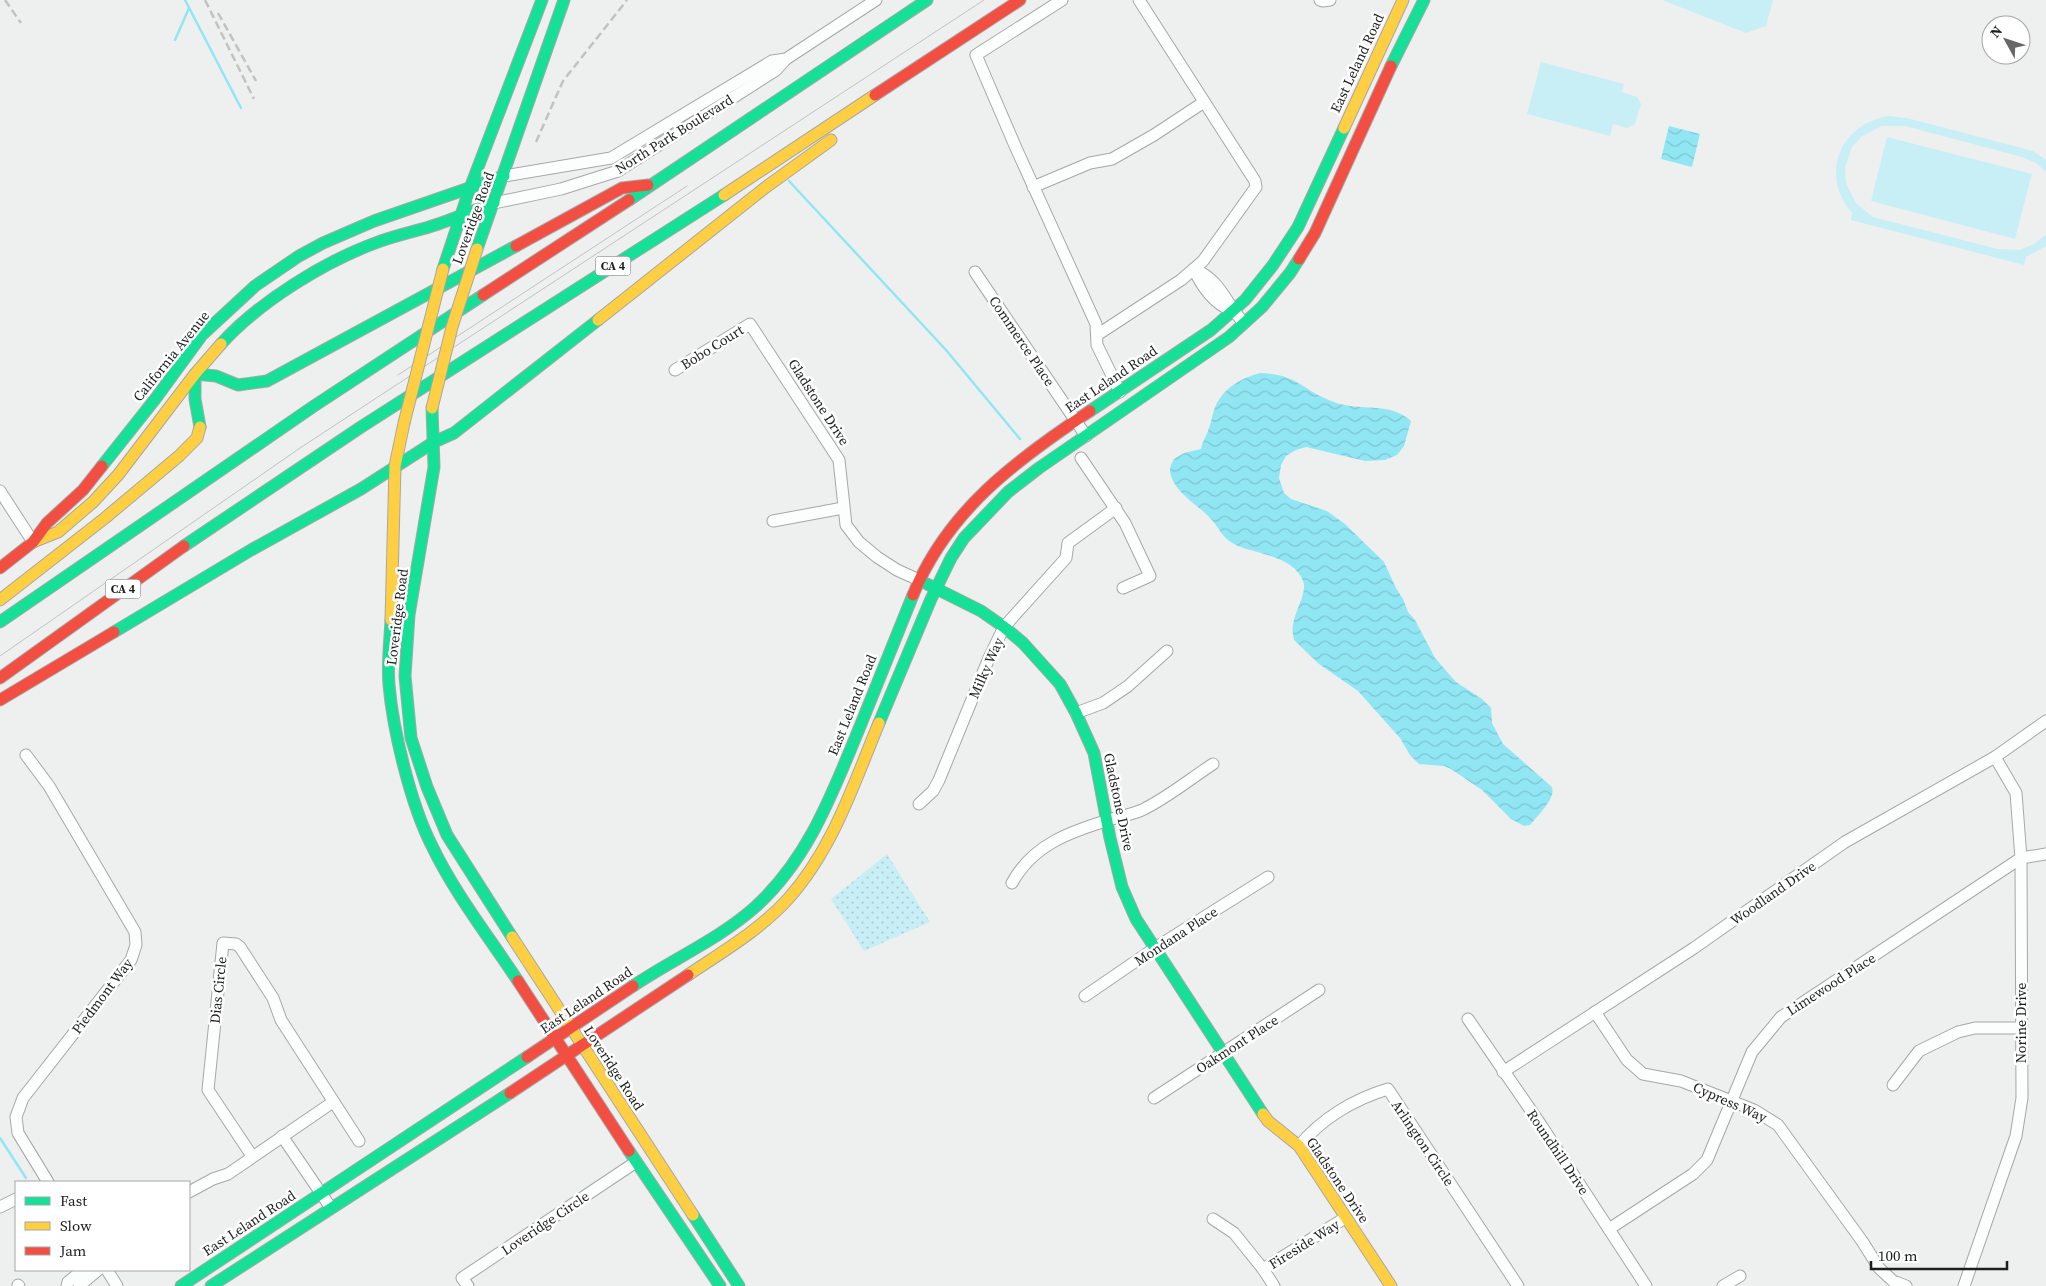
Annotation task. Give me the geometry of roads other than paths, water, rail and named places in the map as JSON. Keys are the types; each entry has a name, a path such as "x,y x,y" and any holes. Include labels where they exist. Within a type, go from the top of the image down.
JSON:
{"main road":[{"name":"Loveridge Road","path":"542,0 459,216 443,268 404,423 395,466 389,684 398,740 414,799 430,845 555,1039 720,1286"},
{"name":"Loveridge Road","path":"564,0 477,249 452,327 432,408 434,467 408,623 405,676 411,738 427,787 447,835 570,1028 739,1286"},
{"path":"0,622 314,406 653,184 927,0"},
{"name":"CA 4","path":"0,678 158,564 361,427 699,211 1020,0"},
{"name":"East Leland Road","path":"180,1286 322,1194 664,966 735,924 766,897 788,873 804,850 831,797 919,580 950,529 970,506 1010,468 1222,321 1248,296 1277,262 1298,227 1403,0"},
{"path":"211,1286 567,1057 754,930 798,887 819,858 832,834 936,588 951,558 964,538 996,504 1034,472 1229,337 1262,307 1290,273 1315,232 1406,33 1424,0"},
{"path":"869,113 957,51 977,28"},
{"path":"0,700 251,550 361,489 434,442 454,433 766,187 837,136"},
{"name":"California Avenue","path":"0,568 33,542 48,524 83,490 202,336 255,286 299,256 323,243 374,221 504,176"},
{"path":"0,600 105,518 179,456 197,438 201,424 195,399 195,374 216,376 238,385 267,381 622,188 653,184"},
{"name":"California Avenue","path":"33,542 58,532 93,502 118,475 195,374 231,333 263,306 291,286 336,261 377,242 494,203"},
{"name":"Gladstone Drive","path":"919,580 981,611 1004,627 1023,643 1060,684 1076,713 1094,753 1122,887 1136,919 1268,1121 1299,1146 1391,1286"}],"street":[{"name":"North Park Boulevard","path":"494,203 561,189 618,170 776,70 786,59 876,0"},
{"path":"1062,0 976,55 1096,324 1097,345 1120,392"},
{"path":"1097,335 1194,270 1203,261 1256,187 1255,181 1139,0"},
{"path":"1320,0 1323,2 1330,0"},
{"name":"North Park Boulevard","path":"504,176 556,169 611,158 772,61 786,59"},
{"path":"1034,187 1090,163 1112,159 1154,135 1204,102"},
{"path":"1194,270 1206,275 1229,300 1233,311 1244,323"},
{"name":"Commerce Place","path":"975,272 1086,436"},
{"name":"Bobo Court","path":"675,370 750,324"},
{"name":"Gladstone Drive","path":"750,324 839,460 846,524 859,542 897,570 919,580"},
{"path":"1081,458 1116,508 1135,542 1150,576 1122,588"},
{"path":"0,491 33,542"},
{"path":"772,521 843,508"},
{"name":"Milky Way","path":"919,804 933,791 939,780 987,663 1004,627 1066,558 1068,543 1116,508"},
{"path":"1076,713 1103,703 1128,686 1168,651"},
{"name":"Woodland Drive","path":"1503,1072 1694,948 1845,842 1995,757 2046,721"},
{"name":"Piedmont Way","path":"26,755 49,786 135,932 136,945 131,960 23,1098 16,1117 18,1132 46,1181"},
{"name":"Norine Drive","path":"1964,1286 2016,1136 2022,1098 2021,858 2016,794 1995,757"},
{"path":"1012,883 1019,869 1031,856 1047,845 1077,829 1141,810 1213,764"},
{"name":"Limewood Place","path":"1609,1229 1693,1174 1707,1160 1752,1052 1781,1017 2021,858 2046,854"},
{"name":"Mondana Place","path":"1085,996 1155,948 1268,877"},
{"name":"Dias Circle","path":"252,1156 208,1090 223,943 240,947 273,998 281,1020 359,1141"},
{"name":"Oakmont Place","path":"1154,1098 1319,990"},
{"name":"Cypress Way","path":"1595,1012 1627,1060 1643,1074 1681,1081 1754,1110 1778,1124 1862,1241 1879,1268 1893,1281 1906,1286"},
{"name":"Roundhill Drive","path":"1468,1019 1541,1125 1646,1286"},
{"path":"1894,1085 1919,1051 1952,1035 1975,1028 2021,1028"},
{"name":"Arlington Circle","path":"1299,1146 1311,1130 1355,1101 1388,1089 1518,1286"},
{"path":"190,1191 213,1179 228,1174 333,1102"},
{"path":"282,1136 331,1208"},
{"name":"Loveridge Circle","path":"468,1286 462,1278 636,1162"},
{"path":"0,1207 15,1200"},
{"name":"Fireside Way","path":"1263,1269 1345,1218"},
{"path":"1213,1219 1234,1233 1274,1286"},
{"path":"67,1286 68,1282 82,1271"},
{"path":"79,1286 97,1271"},
{"path":"108,1271 117,1286"},
{"path":"1723,1286 1740,1276"}],"water":[{"path":"1669,126 1700,134 1692,167 1661,159"},
{"path":"1260,373 1283,376 1334,402 1394,411 1411,421 1404,446 1397,455 1385,460 1365,461 1306,447 1286,456 1281,465 1279,478 1284,493 1291,499 1327,511 1345,524 1384,562 1408,612 1415,620 1435,658 1456,682 1482,699 1491,708 1492,723 1503,744 1552,787 1549,802 1530,825 1524,826 1511,819 1482,790 1451,769 1444,766 1419,764 1410,755 1400,738 1358,691 1319,664 1294,640 1293,625 1304,590 1303,581 1298,573 1284,561 1238,546 1228,540 1211,519 1175,485 1170,470 1174,459 1184,453 1201,449 1215,407 1224,393 1235,384"}],"waterway":[{"path":"185,0 241,108"},
{"path":"175,40 189,8"},
{"path":"789,181 946,350 1020,439"},
{"path":"0,1138 26,1178"}],"tram line":[{"path":"0,656 300,448 984,0"},
{"path":"398,375 687,186"}],"railway":[{"path":"5,0 21,23"},
{"path":"205,0 254,99"},
{"path":"536,142 563,81 627,0"},
{"path":"218,13 256,81"}]}
